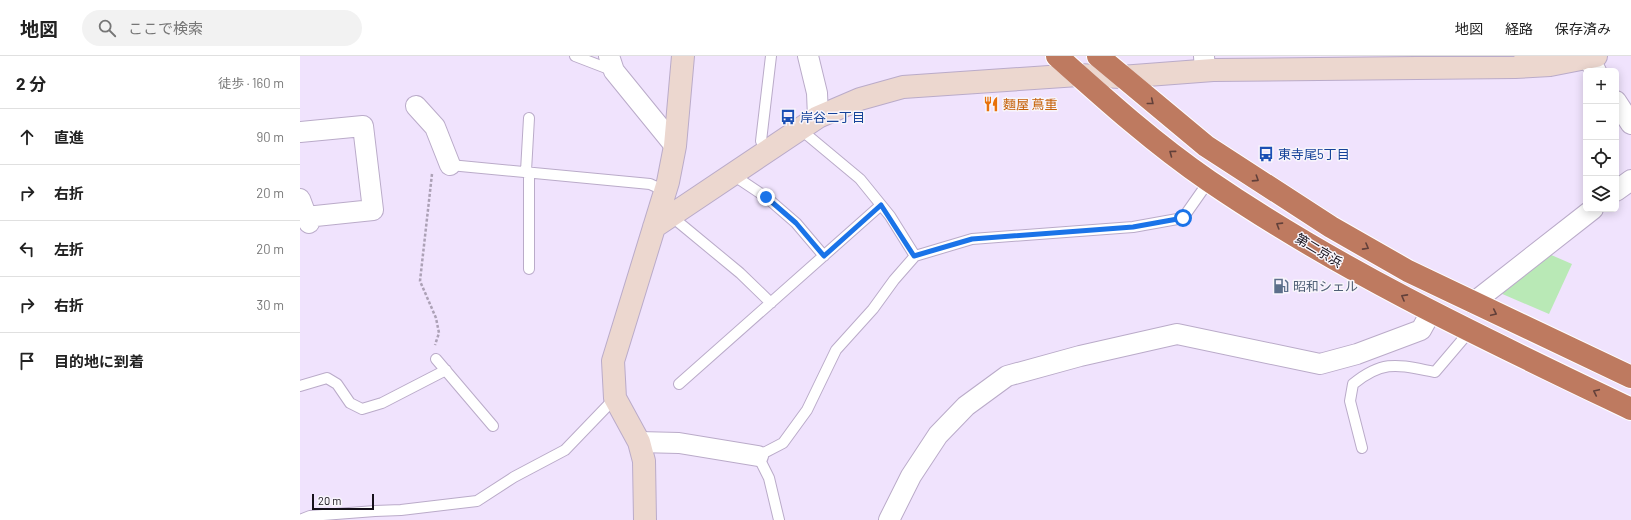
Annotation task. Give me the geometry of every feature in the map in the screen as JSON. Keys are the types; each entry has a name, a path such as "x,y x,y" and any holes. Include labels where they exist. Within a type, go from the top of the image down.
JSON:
{"highway":[{"name":"第二京浜","path":"1057,56 1138,127 1209,181 1319,251 1469,332 1631,409"},
{"name":"第二京浜","path":"1098,56 1121,77 1206,146 1331,227 1408,271 1631,377"}],"street":[{"path":"645,520 646,481 644,461 639,442 616,398 613,361 662,222 665,191 675,146 683,56"},
{"path":"808,56 817,93 818,117"},
{"path":"662,222 818,117 860,99 903,87 1078,75 1121,77 1204,63 1400,62 1522,66 1550,65 1566,58 1594,62"},
{"path":"612,64 675,146"},
{"path":"1618,104 1631,124"},
{"path":"416,106 435,127 441,168"},
{"path":"300,132 363,126 372,210 305,223 300,199"},
{"path":"1619,189 1631,180"},
{"path":"1473,303 1590,212"},
{"path":"889,520 911,476 938,435 966,406 1007,376 1080,356 1177,334 1320,364 1357,354 1421,330 1431,312"},
{"path":"639,442 679,443 758,456"}],"lane":[{"path":"575,56 612,64"},
{"path":"767,152 761,141 771,56"},
{"path":"529,118 529,269"},
{"path":"800,129 860,179 881,205 914,256"},
{"path":"441,168 528,171 650,184 665,191"},
{"path":"733,175 766,197 796,223 824,256"},
{"path":"779,520 769,478 758,456 783,443 807,410 836,350 873,309 914,256 972,239 1133,227 1183,218 1209,181"},
{"path":"679,384 881,205"},
{"path":"662,222 740,273 771,302"},
{"path":"1362,448 1350,401 1353,384 1369,371 1396,365 1435,372 1469,332"},
{"path":"436,359 493,426"},
{"path":"300,386 327,378 337,384 350,403 362,409 382,403 446,370"},
{"path":"300,520 310,516 375,510 401,510 477,501 514,477 565,450 616,398"}],"path":[{"path":"436,359 434,348 439,333 436,318 420,281 441,168"}],"green space":[{"path":"1549,254 1572,264 1549,314 1500,293"}],"place":[{"name":"麵屋 蔦重","path":"991,104"},
{"name":"岸谷二丁目","path":"788,117"},
{"name":"東寺尾5丁目","path":"1266,154"},
{"name":"昭和シェル","path":"1281,286"}],"route":[{"path":"766,197 796,223 824,256 881,205 890,216 914,256 972,239 1133,227 1183,218"}]}
